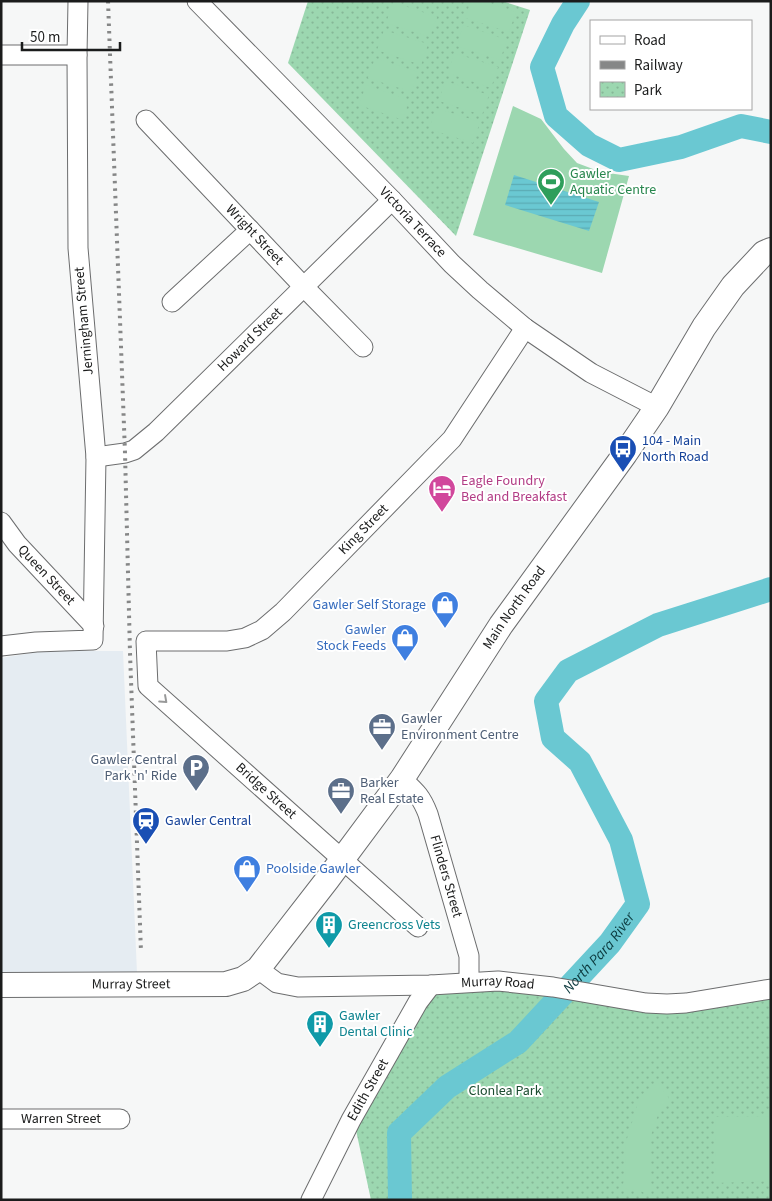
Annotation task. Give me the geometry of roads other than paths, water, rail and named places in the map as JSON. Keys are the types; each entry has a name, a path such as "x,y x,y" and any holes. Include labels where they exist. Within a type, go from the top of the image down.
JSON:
{"main road":[{"name":"Main North Road","path":"258,969 402,779 500,625 625,454 657,407 704,327 733,286 764,253 771,250"},
{"name":"Murray Street","path":"1,985 226,984 243,979 258,969"}],"street":[{"name":"Jerningham Street","path":"78,1 78,248 96,457 93,633"},
{"name":"Victoria Terrace","path":"197,1 452,264 480,290 525,328 591,373 657,407"},
{"path":"1,55 77,55"},
{"name":"Wright Street","path":"146,120 363,347"},
{"name":"Howard Street","path":"96,457 134,450 151,436 392,200"},
{"path":"172,302 250,230"},
{"name":"King Street","path":"146,641 227,641 244,638 262,630 283,612 452,439 525,328"},
{"name":"Queen Street","path":"1,522 17,544 93,633"},
{"path":"1,646 93,633"},
{"name":"Bridge Street","path":"146,641 148,686 343,858 418,927"},
{"name":"Flinders Street","path":"402,779 424,802 428,814 469,956 469,982"},
{"name":"Murray Road","path":"258,969 277,983 298,987 431,985 498,981 553,987 646,1003 686,1003 771,989"},
{"name":"Edith Street","path":"311,1200 351,1120 418,1002 431,985"},
{"name":"Warren Street","path":"1,1119 120,1119"}],"water":[{"path":"514,175 599,202 589,231 505,205"}],"waterway":[{"name":"North Para River","path":"578,1 563,24 542,67 556,116 589,145 619,160 681,147 741,126 771,132"},
{"name":"North Para River","path":"400,1200 399,1133 447,1087 518,1042 610,943 638,904 621,840 580,762 553,738 546,701 568,671 658,625 771,589"}],"railway":[{"path":"108,1 141,952"}],"place":[{"name":"Gawler Aquatic Centre","path":"551,206"},
{"name":"104 - Main North Road","path":"623,473"},
{"name":"Eagle Foundry Bed and Breakfast","path":"442,513"},
{"name":"Gawler Self Storage","path":"445,629"},
{"name":"Gawler Stock Feeds","path":"405,662"},
{"name":"Gawler Environment Centre","path":"382,751"},
{"name":"Gawler Central Park 'n' Ride","path":"196,792"},
{"name":"Barker Real Estate","path":"341,815"},
{"name":"Gawler Central","path":"146,845"},
{"name":"Poolside Gawler","path":"247,893"},
{"name":"Greencross Vets","path":"329,949"},
{"name":"Gawler Dental Clinic","path":"320,1048"}],"park label":[{"name":"Clonlea Park","path":"505,1091"}]}
